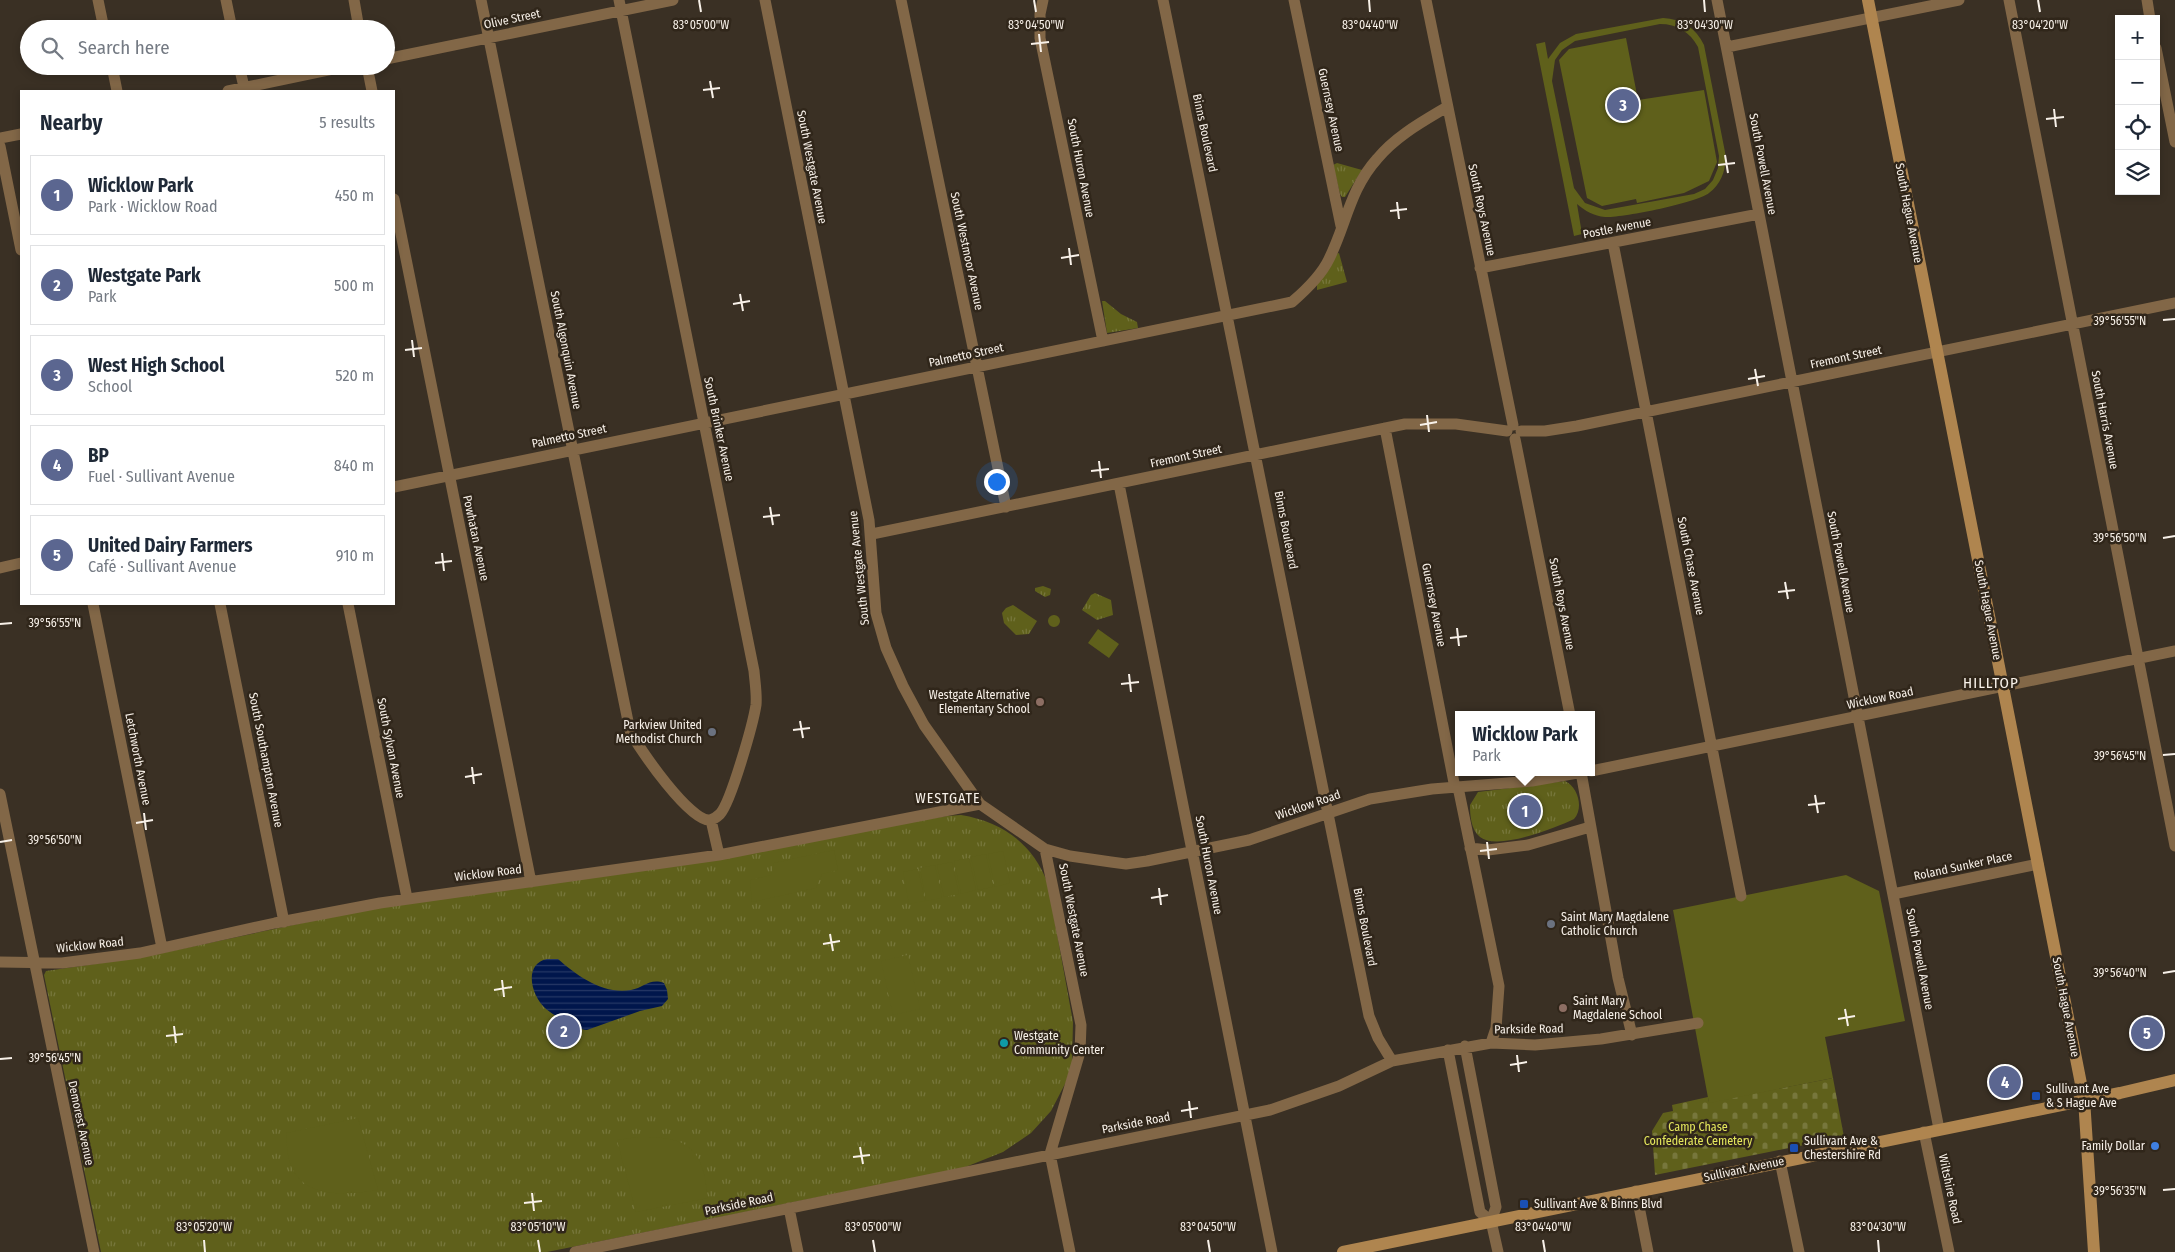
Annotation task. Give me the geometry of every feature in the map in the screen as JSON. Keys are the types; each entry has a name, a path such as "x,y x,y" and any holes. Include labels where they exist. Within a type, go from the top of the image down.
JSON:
{"main road":[{"name":"South Hague Avenue","path":"1868,0 2084,1099 2094,1252"},
{"name":"Sullivant Avenue","path":"1346,1252 2175,1080"}],"street":[{"path":"98,0 102,20"},
{"path":"226,0 230,20"},
{"path":"354,0 357,20"},
{"name":"South Algonquin Avenue","path":"481,0 630,731 649,763 696,815 705,820 711,820"},
{"name":"Olive Street","path":"395,58 489,38 620,6 673,0"},
{"name":"South Westgate Avenue","path":"764,0 872,534 872,581 876,613 886,648 903,686 924,725 980,804 1045,849 1079,1014 1081,1040 1075,1072 1050,1154 1070,1252"},
{"name":"South Westmoor Avenue","path":"901,0 1006,507"},
{"name":"South Huron Avenue","path":"1043,0 1040,14 1040,38 1103,341"},
{"name":"Binns Boulevard","path":"1163,0 1257,455 1369,1016 1378,1038 1392,1060"},
{"name":"Guernsey Avenue","path":"1294,0 1341,226"},
{"name":"South Roys Avenue","path":"1426,0 1569,711"},
{"name":"South Powell Avenue","path":"1717,0 1939,1129"},
{"path":"1727,47 1959,0"},
{"name":"South Harris Avenue","path":"2009,0 2175,846"},
{"path":"2147,0 2149,15"},
{"name":"South Brinker Avenue","path":"620,6 754,671 756,696 754,719 736,778 724,809 711,820"},
{"path":"2158,60 2175,142"},
{"path":"114,75 117,90"},
{"path":"242,75 244,90 308,75"},
{"path":"369,75 372,90"},
{"name":"Palmetto Street","path":"395,487 1292,302 1306,290 1328,260 1352,198 1376,159 1399,136 1448,107"},
{"path":"0,138 20,134"},
{"path":"0,146 20,245"},
{"name":"Powhatan Avenue","path":"395,204 531,882"},
{"name":"Postle Avenue","path":"1480,268 1758,214"},
{"name":"South Chase Avenue","path":"1614,242 1741,896"},
{"name":"Fremont Street","path":"872,534 1405,424 1445,423 1514,432 1561,428 2175,303"},
{"name":"Guernsey Avenue","path":"1385,428 1457,788 1499,986 1496,1028 1491,1043"},
{"name":"South Huron Avenue","path":"1119,484 1272,1252"},
{"path":"0,568 20,563"},
{"name":"Letchworth Avenue","path":"93,605 162,948"},
{"name":"South Southampton Avenue","path":"220,605 284,922"},
{"name":"South Sylvan Avenue","path":"348,605 407,898"},
{"name":"Wicklow Road","path":"1595,769 2175,651"},
{"name":"Wicklow Road","path":"1045,849 1070,856 1126,864 1193,853 1250,840 1370,799 1457,788 1532,782 1562,776"},
{"path":"1583,776 1590,827 1618,978 1632,1035"},
{"name":"Demorest Avenue","path":"0,794 94,1252"},
{"name":"Wicklow Road","path":"0,962 62,963 140,953 407,898 719,855 980,804"},
{"path":"711,820 719,855"},
{"path":"1470,848 1488,850 1528,845 1590,827"},
{"name":"Roland Sunker Place","path":"1894,894 2038,864"},
{"name":"Parkside Road","path":"575,1252 1246,1115 1308,1099 1392,1060 1465,1046 1491,1043 1535,1045 1632,1035 1698,1022"},
{"path":"1465,1046 1496,1207 1492,1221 1498,1252"},
{"path":"1448,1050 1480,1212 1492,1221"},
{"name":"Wiltshire Road","path":"1924,1132 1949,1252"},
{"path":"1780,1161 1799,1252"},
{"path":"1636,1191 1648,1252"},
{"path":"789,1208 798,1252"}],"green space":[{"path":"1663,18 1682,22 1693,29 1704,45 1725,152 1723,175 1714,189 1702,197 1690,201 1614,217 1593,214 1577,204 1582,234 1574,236 1536,44 1545,42 1548,59 1560,43 1576,34","holes":["1666,24 1677,27 1687,33 1698,47 1719,156 1718,168 1713,180 1705,189 1694,194 1605,210 1585,203 1574,188 1552,81 1555,60 1562,50 1575,41"]},
{"path":"1626,38 1638,100 1704,90 1717,162 1709,181 1684,193 1637,203 1636,199 1602,206 1587,198 1559,60 1569,49"},
{"path":"1337,163 1362,170 1345,197 1342,197 1340,194 1333,165"},
{"path":"1339,253 1347,282 1317,290 1317,284 1336,254"},
{"path":"1102,301 1105,301 1121,314 1137,322 1138,328 1107,333"},
{"path":"1043,586 1051,589 1050,595 1045,597 1035,591 1035,588"},
{"path":"1095,593 1111,600 1113,615 1097,620 1082,610 1091,595"},
{"path":"1013,605 1037,621 1029,634 1016,635 1004,623 1002,613 1006,608"},
{"path":"1052,615 1056,615 1060,621 1056,627 1052,627 1048,623 1048,619"},
{"path":"1098,629 1119,644 1109,658 1088,643"},
{"path":"1565,781 1570,784 1578,798 1579,809 1574,819 1554,828 1513,840 1488,841 1477,834 1471,818 1470,805 1478,792"},
{"path":"961,815 990,823 1015,837 1034,857 1042,870 1048,884 1073,1022 1072,1063 1066,1082 1051,1111 1031,1133 1003,1152 963,1168 547,1252 101,1252 44,975 46,971 143,957 382,906"},
{"path":"834,850 838,870 822,874 816,888 752,902 750,880 771,875 774,863"},
{"path":"1003,851 1010,883 995,887 988,854"},
{"path":"986,854 993,887 978,890 971,857"},
{"path":"969,858 976,890 961,894 954,861"},
{"path":"952,862 959,894 944,897 937,865"},
{"path":"935,865 942,898 926,901 920,868"},
{"path":"918,869 925,901 909,904 903,872"},
{"path":"1846,875 1879,891 1905,1021 1825,1037 1833,1078 1709,1103 1673,910"},
{"path":"908,955 920,1009 893,1015 881,961"},
{"name":"Camp Chase Confederate Cemetery","path":"1833,1078 1844,1137 1655,1175 1652,1131 1663,1113 1673,1111 1672,1105 1708,1097 1709,1102"},
{"path":"358,1118 378,1190 342,1193 318,1190 308,1186 292,1168 287,1151 286,1133"},
{"path":"638,1137 670,1139 690,1148 697,1156 702,1167 708,1198 636,1212 617,1140"}],"shaded area":[{"path":"547,959 558,959 582,978 611,990 636,989 650,982 664,983 668,999 662,1006 640,1011 587,1030 578,1028 549,1012 536,996 533,989 532,974 539,962"}],"place":[{"name":"West High School","path":"1623,105"},
{"name":"Westgate Alternative Elementary School","path":"1040,702"},
{"name":"Parkview United Methodist Church","path":"712,732"},
{"name":"Wicklow Park","path":"1525,811"},
{"name":"Saint Mary Magdalene Catholic Church","path":"1551,924"},
{"name":"Saint Mary Magdalene School","path":"1563,1008"},
{"name":"Westgate Park","path":"564,1031"},
{"name":"United Dairy Farmers","path":"2147,1033"},
{"name":"Westgate Community Center","path":"1004,1043"},
{"name":"BP","path":"2005,1082"},
{"name":"Sullivant Ave & S Hague Ave","path":"2036,1096"},
{"name":"Family Dollar","path":"2155,1146"},
{"name":"Sullivant Ave & Chestershire Rd","path":"1794,1148"},
{"name":"Sullivant Ave & Binns Blvd","path":"1524,1204"}],"district":[{"name":"HILLTOP","path":"1991,683"},
{"name":"WESTGATE","path":"948,798"}]}
